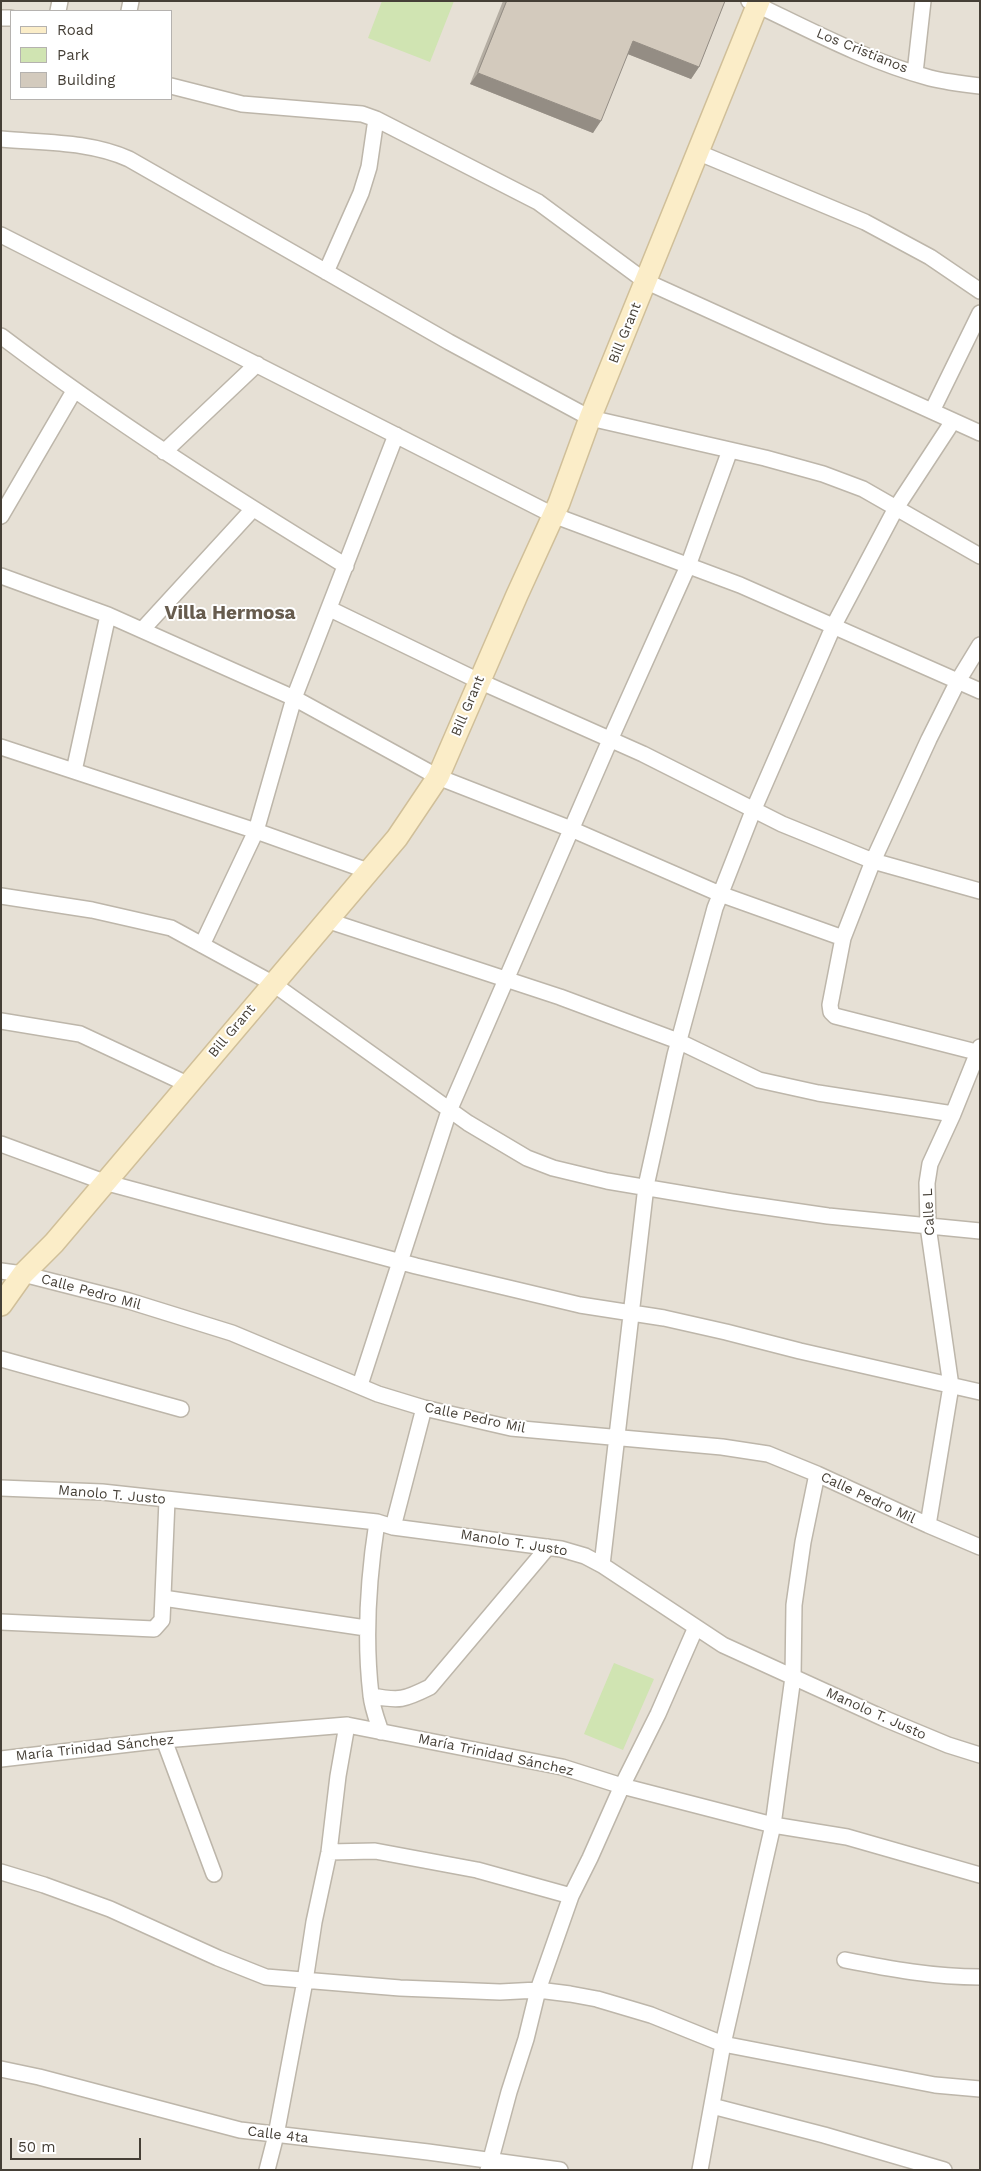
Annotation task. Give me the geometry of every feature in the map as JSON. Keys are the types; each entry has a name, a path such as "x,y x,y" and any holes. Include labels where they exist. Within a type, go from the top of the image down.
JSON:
{"street":[{"path":"915,73 923,1"},
{"name":"Los Cristianos","path":"755,3 862,54 932,78 980,86"},
{"name":"Bill Grant","path":"1,1305 23,1274 54,1243 272,983 397,838 438,778 553,515 755,3"},
{"path":"172,86 242,104 362,114 376,119 538,202 645,281 980,433"},
{"path":"326,272 355,210 369,167 376,119"},
{"path":"1,139 94,146 109,150 129,159 449,342 590,418 730,450 823,474 863,490 980,556"},
{"path":"697,152 865,222 930,257 980,291"},
{"path":"1,236 553,515 740,585 980,691"},
{"path":"932,411 980,313"},
{"path":"1,336 74,391 164,452 253,510 346,566"},
{"path":"164,452 257,364"},
{"path":"1,516 74,391"},
{"path":"602,1566 646,1186 678,1042 720,894 753,811 834,625 896,508 953,421"},
{"path":"202,945 256,831 294,698 396,435"},
{"path":"360,1385 449,1111 505,979 688,566 730,450"},
{"path":"142,630 253,510"},
{"path":"1,576 108,615 294,698 438,778 571,829 720,894 843,938"},
{"path":"330,609 479,682 642,754 753,811 873,861 980,891"},
{"path":"74,771 108,615"},
{"path":"979,1050 835,1016 831,1012 830,1005 843,938 873,861 925,747 958,682 980,645"},
{"path":"1,747 256,831 368,871"},
{"path":"1,896 92,910 171,928 272,983 449,1111 527,1158 553,1168 607,1180 732,1202 828,1216 980,1231"},
{"path":"326,920 560,997 678,1042 759,1080 818,1093 953,1114"},
{"path":"1,1021 80,1034 188,1084"},
{"name":"Calle L","path":"928,1526 950,1386 926,1199 930,1164 979,1050"},
{"path":"1,1144 104,1182 400,1260 580,1305 726,1332 800,1352 980,1392"},
{"name":"Calle Pedro Mil","path":"1,1271 23,1274 129,1301 232,1333 378,1394 424,1408 511,1428 616,1437 768,1454 817,1474 928,1526 980,1547"},
{"path":"1,1358 181,1409"},
{"path":"393,1527 424,1408"},
{"path":"700,2170 723,2044 773,1825 793,1677 794,1606 803,1542 817,1474"},
{"name":"Manolo T. Justo","path":"1,1488 102,1492 377,1522 393,1527 548,1547 585,1556 722,1645 929,1738 980,1755"},
{"path":"1,1622 154,1629 162,1620 167,1500"},
{"path":"377,1522 369,1577 366,1628 371,1696 381,1732"},
{"path":"371,1696 395,1701 430,1687 548,1547"},
{"path":"163,1598 366,1628"},
{"path":"489,2165 526,2039 538,1990 571,1896 658,1714 696,1627"},
{"path":"267,2170 276,2135 305,1981 314,1922 329,1852 338,1776 347,1725"},
{"name":"María Trinidad Sánchez","path":"1,1759 164,1740 347,1725 562,1766 622,1786 773,1825 847,1837 980,1875"},
{"path":"164,1740 214,1874"},
{"path":"329,1852 375,1851 477,1870 571,1896"},
{"path":"1,1872 44,1885 110,1909 218,1958 266,1977 482,1991 538,1990 606,2001 651,2014 723,2044 935,2085 980,2089"},
{"path":"845,1960 912,1973 946,1977 980,1977"},
{"name":"Calle 4ta","path":"1,2070 39,2077 240,2130 489,2165 560,2170"},
{"path":"712,2106 824,2135 944,2170"}],"shaded area":[{"path":"1,1 980,1 980,2170 1,2170"}],"green space":[{"path":"382,1 454,1 430,62 368,38"},
{"path":"614,1663 654,1679 623,1750 584,1734"}],"building":[{"path":"507,1 725,1 699,67 633,41 601,121 478,73"}],"district":[{"name":"Villa Hermosa","path":"230,613"}]}
